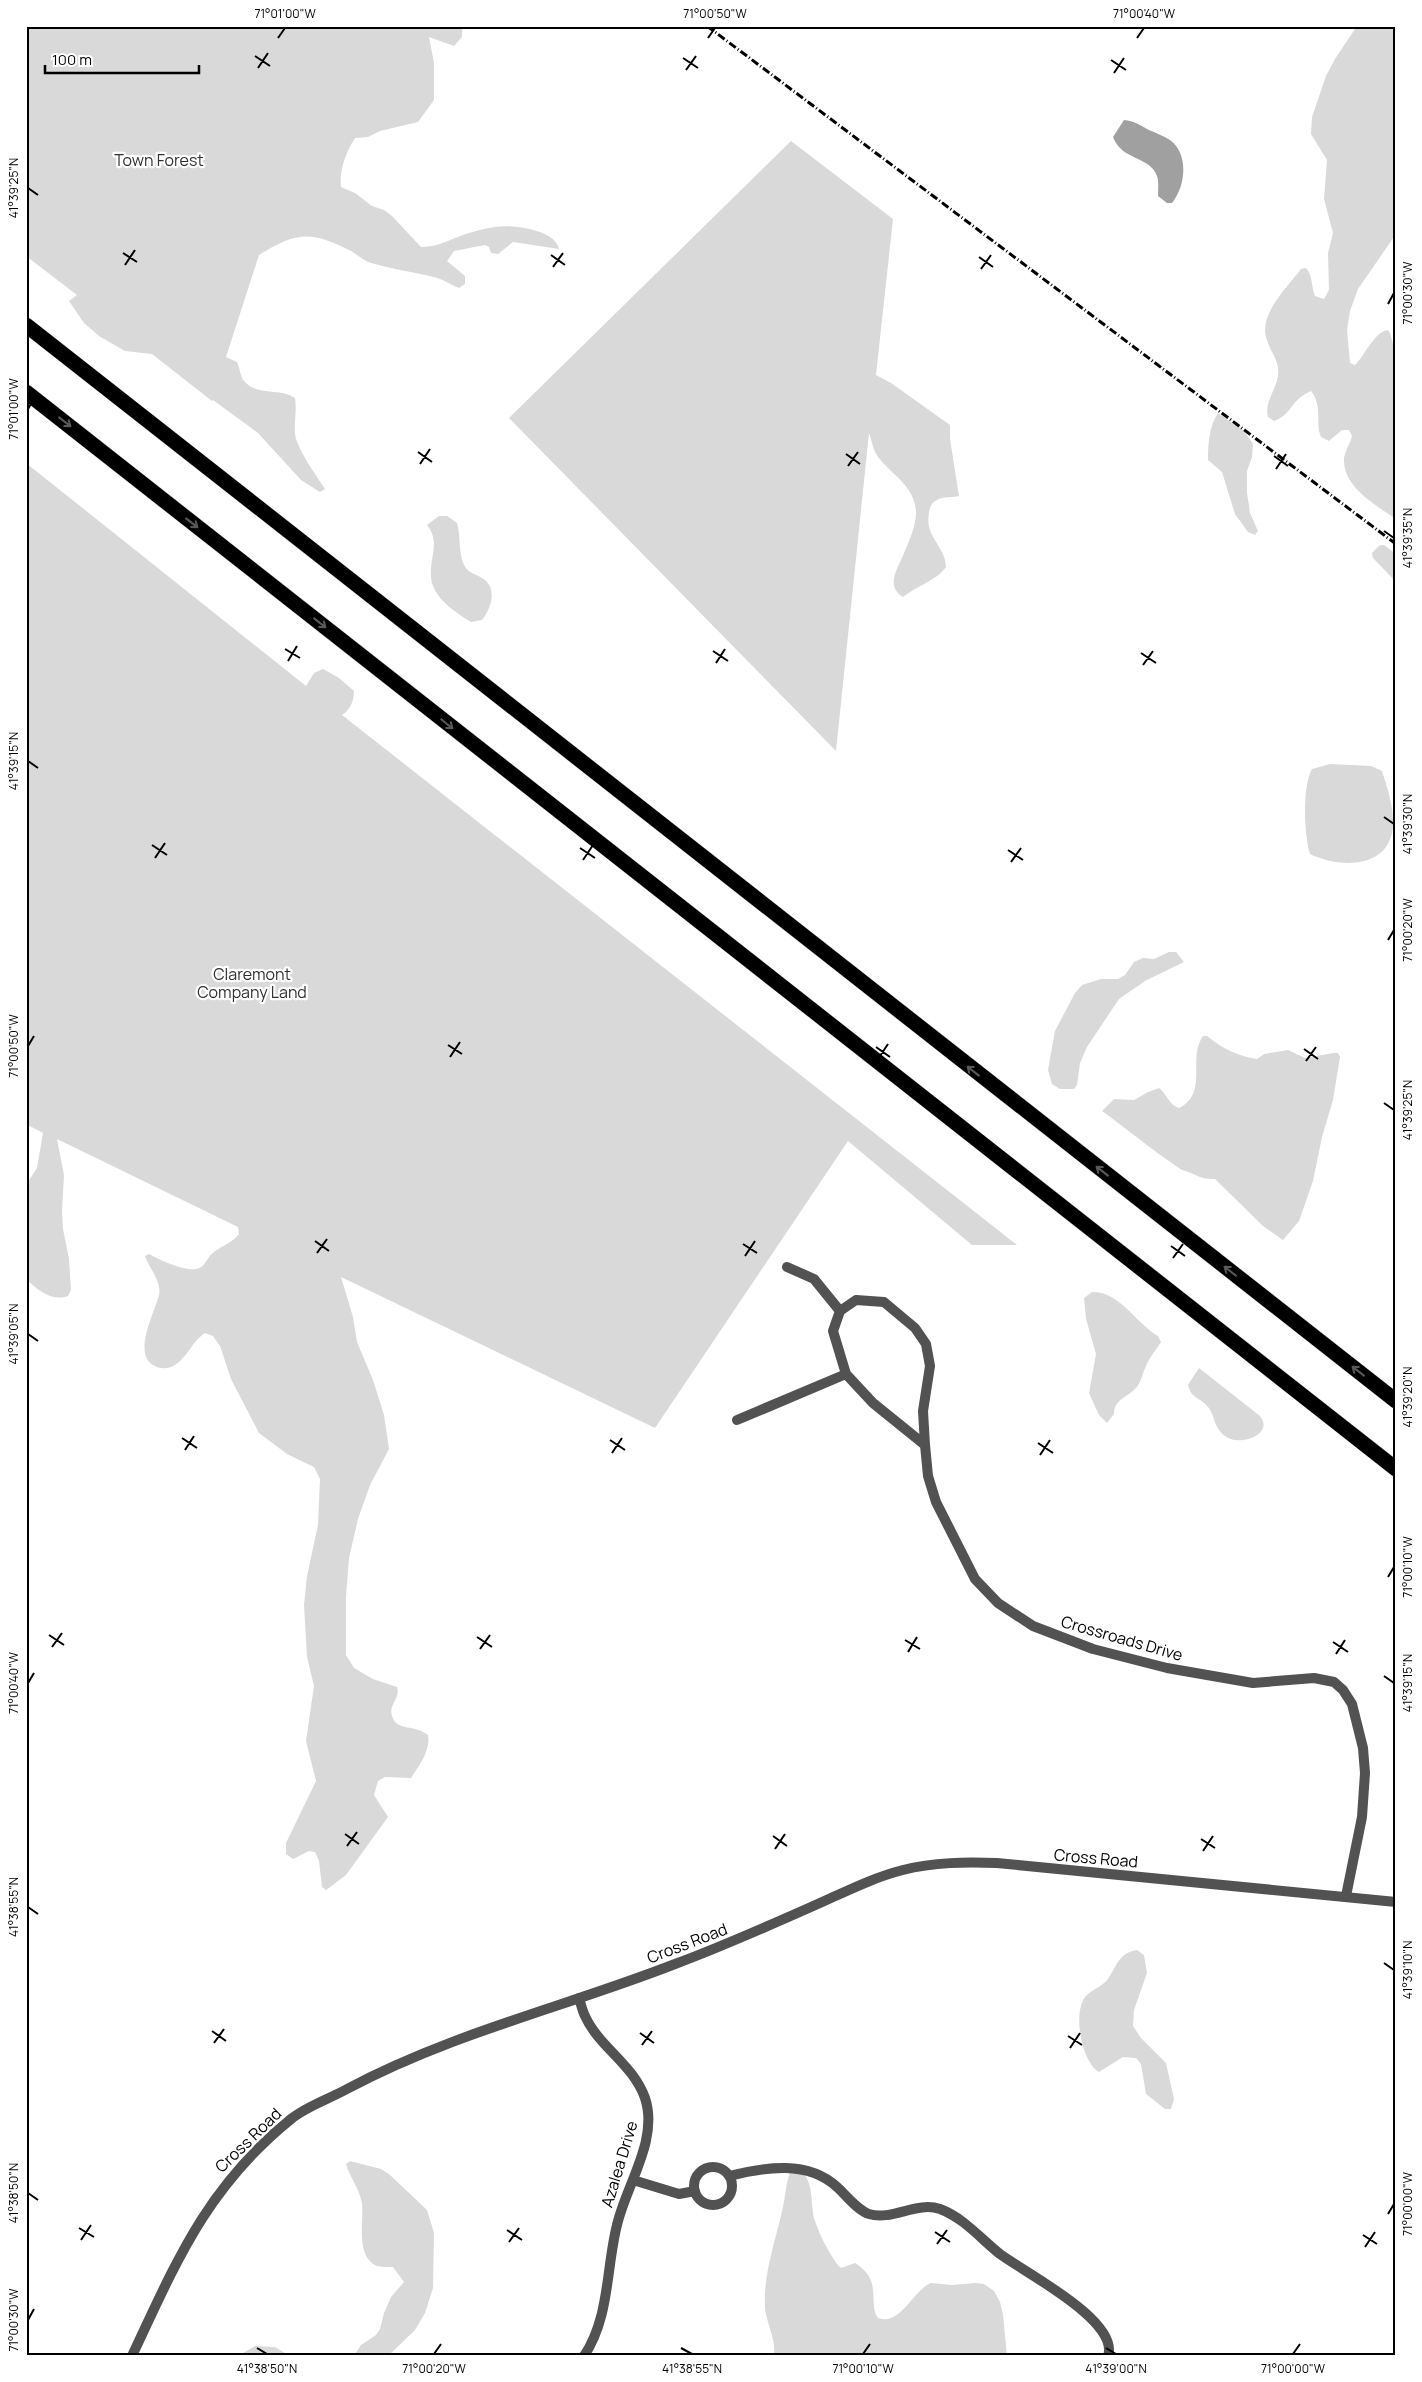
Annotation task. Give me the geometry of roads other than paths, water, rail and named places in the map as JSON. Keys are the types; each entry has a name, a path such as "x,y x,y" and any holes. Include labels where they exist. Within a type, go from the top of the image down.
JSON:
{"highway":[{"path":"26,325 1396,1401"},
{"path":"26,392 1396,1469"}],"street":[{"path":"787,1267 814,1279 840,1311 833,1331 846,1374 872,1403 925,1445"},
{"name":"Crossroads Drive","path":"840,1311 856,1300 884,1302 915,1328 926,1344 930,1366 923,1410 928,1476 936,1502 975,1579 998,1603 1033,1626 1093,1649 1167,1668 1253,1683 1314,1678 1334,1682 1344,1690 1354,1712 1363,1748 1365,1773 1362,1816 1346,1896"},
{"path":"737,1420 846,1374"},
{"name":"Cross Road","path":"132,2356 184,2247 207,2208 250,2156 294,2116 380,2071 481,2030 579,1998 726,1945 879,1877 932,1864 962,1862 998,1863 1396,1902"},
{"name":"Azalea Drive","path":"579,1998 585,2016 600,2037 637,2080 645,2098 648,2122 633,2180 618,2220 610,2251 604,2308 598,2331 584,2356"},
{"path":"714,2167 725,2171 729,2176 732,2189 726,2200 721,2204 708,2205 702,2202 695,2191 695,2179 703,2170 714,2167"},
{"path":"729,2176 753,2170 806,2169 831,2182 868,2214 885,2215 926,2207 938,2208 969,2226 1026,2273 1072,2301 1094,2322 1108,2339 1110,2350 1108,2356"},
{"path":"633,2180 679,2194 695,2191"}],"railway":[{"path":"707,26 1396,544"}],"park label":[{"name":"Town Forest","path":"159,160"},
{"name":"Claremont Company Land","path":"252,983"}]}
